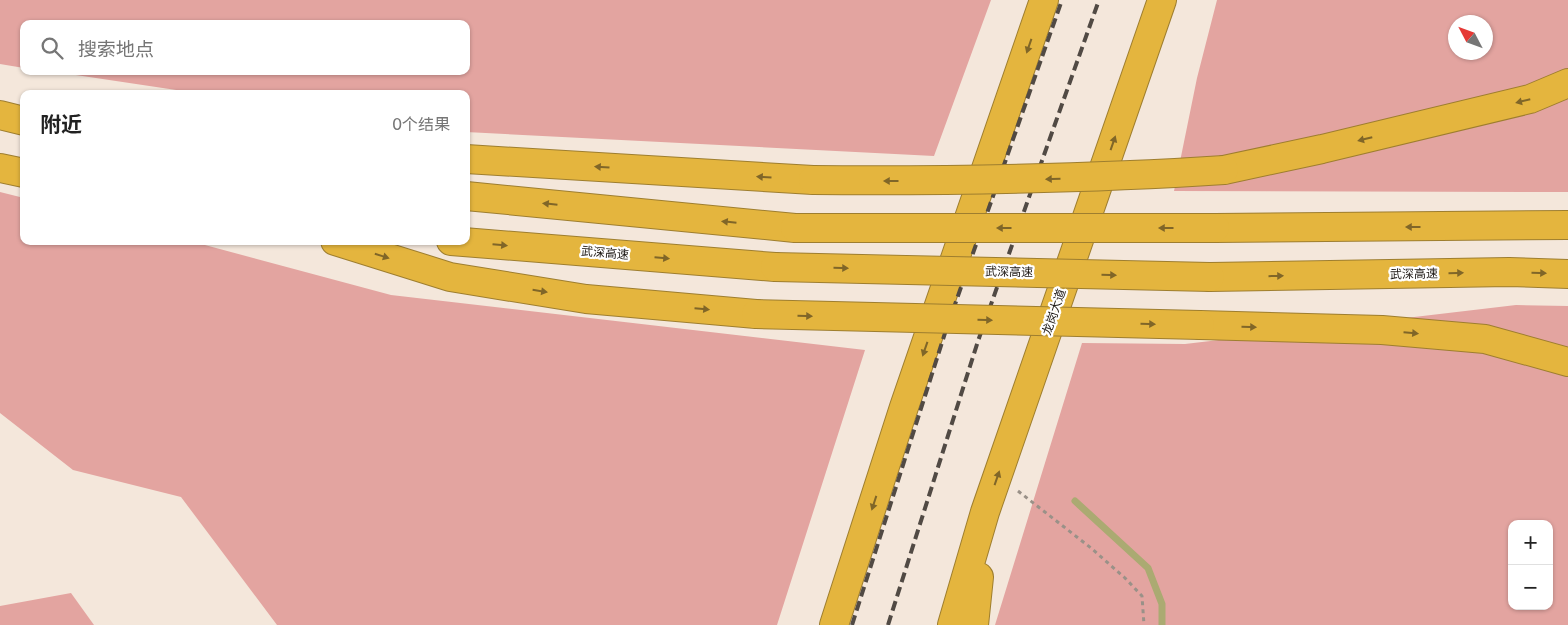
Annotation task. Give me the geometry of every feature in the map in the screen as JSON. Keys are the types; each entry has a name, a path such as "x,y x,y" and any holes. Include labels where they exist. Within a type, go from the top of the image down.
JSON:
{"highway":[{"path":"834,625 904,407 1044,0"},
{"name":"龙岗大道","path":"952,625 985,512 1162,0"},
{"path":"470,159 812,180 984,181 1114,178 1224,170 1322,149 1530,99 1568,83"},
{"path":"0,115 20,120"},
{"path":"0,168 20,172"},
{"path":"470,196 795,228 1568,226"},
{"name":"武深高速","path":"470,243 775,267 1210,277 1509,272 1568,274"},
{"path":"349,245 450,277 586,299 756,314 1382,330 1485,339 1568,362"},
{"path":"974,625 985,512"}],"path":[{"path":"998,476 1091,548 1125,578 1142,596 1144,625"}],"shaded area":[{"path":"0,0 991,0 934,156 470,132 470,90 176,90 76,75 470,75 470,20 20,20 20,67 0,64"},
{"path":"1217,0 1568,0 1568,192 1174,191 1197,78"},
{"path":"0,192 20,197 20,245 205,245 391,295 865,350 777,625 277,625 181,497 73,470 0,413"},
{"path":"1516,305 1568,306 1568,625 995,625 1082,343 1185,344"},
{"path":"71,593 94,625 0,625 0,606"}],"waterway":[{"path":"1075,501 1148,568 1162,604 1162,625"}],"railway":[{"path":"852,625 946,330 1062,0"},
{"path":"888,625 978,341 1099,0"}]}
